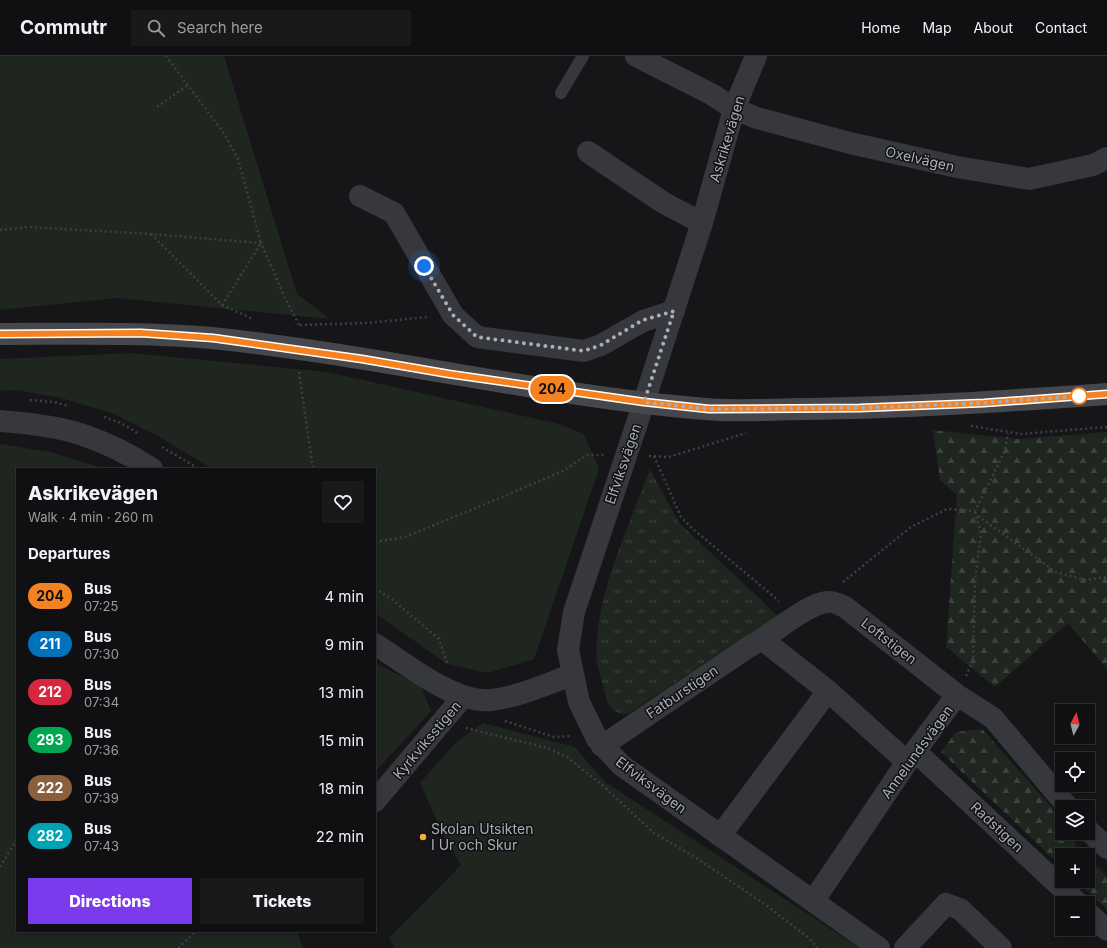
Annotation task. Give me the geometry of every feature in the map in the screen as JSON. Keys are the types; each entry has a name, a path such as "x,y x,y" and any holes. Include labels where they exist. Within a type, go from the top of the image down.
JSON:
{"main road":[{"path":"0,334 141,333 213,338 644,402 709,409 860,408 984,403 1107,394"}],"street":[{"name":"Oxelvägen","path":"636,56 713,96 734,109 802,131 957,167 1029,179 1093,165 1107,158"},
{"name":"Askrikevägen","path":"644,402 702,223 734,109 756,56"},
{"path":"588,152 664,203 702,223"},
{"path":"360,196 394,213 453,315 477,337 584,351 601,345 643,320 674,311"},
{"name":"Elfviksvägen","path":"644,402 574,612 568,650 572,675 579,702 597,738 621,765 720,836 814,900 879,948"},
{"path":"0,421 30,424 82,434 132,456 150,468"},
{"name":"Loftstigen","path":"814,605 829,602 846,607 957,695"},
{"name":"Fatburstigen","path":"597,738 750,646 763,640 814,605"},
{"path":"763,640 911,757"},
{"name":"Kyrkviksstigen","path":"376,645 441,687 463,697 491,700 512,696 572,675"},
{"path":"720,836 828,691"},
{"name":"Annelundsvägen","path":"814,900 911,757 957,695 993,718 1062,800"},
{"name":"Kyrkviksstigen","path":"376,800 463,697"},
{"name":"Radstigen","path":"911,757 1070,896"},
{"path":"1095,837 1107,848"},
{"path":"905,948 946,904 960,909 1001,948"},
{"path":"1095,919 1107,930"}],"lane":[{"path":"561,93 583,56"}],"path":[{"path":"166,56 223,132 238,159 261,243 285,298 299,325"},
{"path":"157,107 188,85"},
{"path":"0,230 28,227 151,234 261,243"},
{"path":"151,234 222,305 252,319 260,320"},
{"path":"222,305 261,243"},
{"path":"291,324 368,323 453,315"},
{"path":"298,367 313,468"},
{"path":"970,426 1021,434 1107,427"},
{"path":"376,542 405,537 476,508 563,471 586,455 670,457 746,434 754,433"},
{"path":"975,512 1005,451 1008,433"},
{"path":"654,456 681,516 693,529 782,603"},
{"path":"814,605 911,527 947,509 975,512"},
{"path":"957,695 973,660 975,581 981,534 975,512"},
{"path":"977,516 1056,572 1085,580 1107,577"},
{"path":"503,720 554,737 572,736 597,738"},
{"path":"470,725 463,728 547,748 567,757 601,784 654,833 695,857 766,905 810,939 817,948"},
{"path":"0,867 16,841"},
{"path":"190,937 192,932"},
{"path":"178,948 195,932"}],"green space":[{"path":"0,56 224,56 297,294 330,319 117,298 0,310"},
{"path":"131,353 327,372 559,424 584,434 599,469 534,659 488,673 447,664 376,614 376,468 211,468 156,435 114,414 61,398 17,390 0,391 0,359"},
{"path":"933,430 1019,439 1107,432 1107,669 1068,623 995,687 946,647 957,495 940,480"},
{"path":"0,444 50,452 104,468 16,468 16,932 297,932 303,948 0,948"},
{"path":"650,469 679,523 778,616 731,645 628,714 622,714 611,707 607,699 597,662 597,639 600,614 606,589 623,539"},
{"path":"376,664 421,686 431,711 376,771"},
{"path":"483,723 575,747 605,782 860,948 395,948 389,938 461,865 444,837 420,783 455,743"},
{"path":"982,729 1055,811 1055,840 1074,840 1077,848 1055,848 1055,860 941,752 956,732"},
{"path":"1095,865 1107,876 1107,910 1095,898 1095,896 1093,896 1084,888 1095,888"}],"bus line":[{"name":"204","path":"0,334 141,333 213,338 644,402 709,409 860,408 984,403 1107,394"}],"place":[{"name":"Skolan Utsikten I Ur och Skur","path":"423,837"}],"route":[{"path":"424,266 453,315 477,337 584,351 601,345 643,320 674,311 644,402 709,409 860,408 984,403 1079,396"}]}
